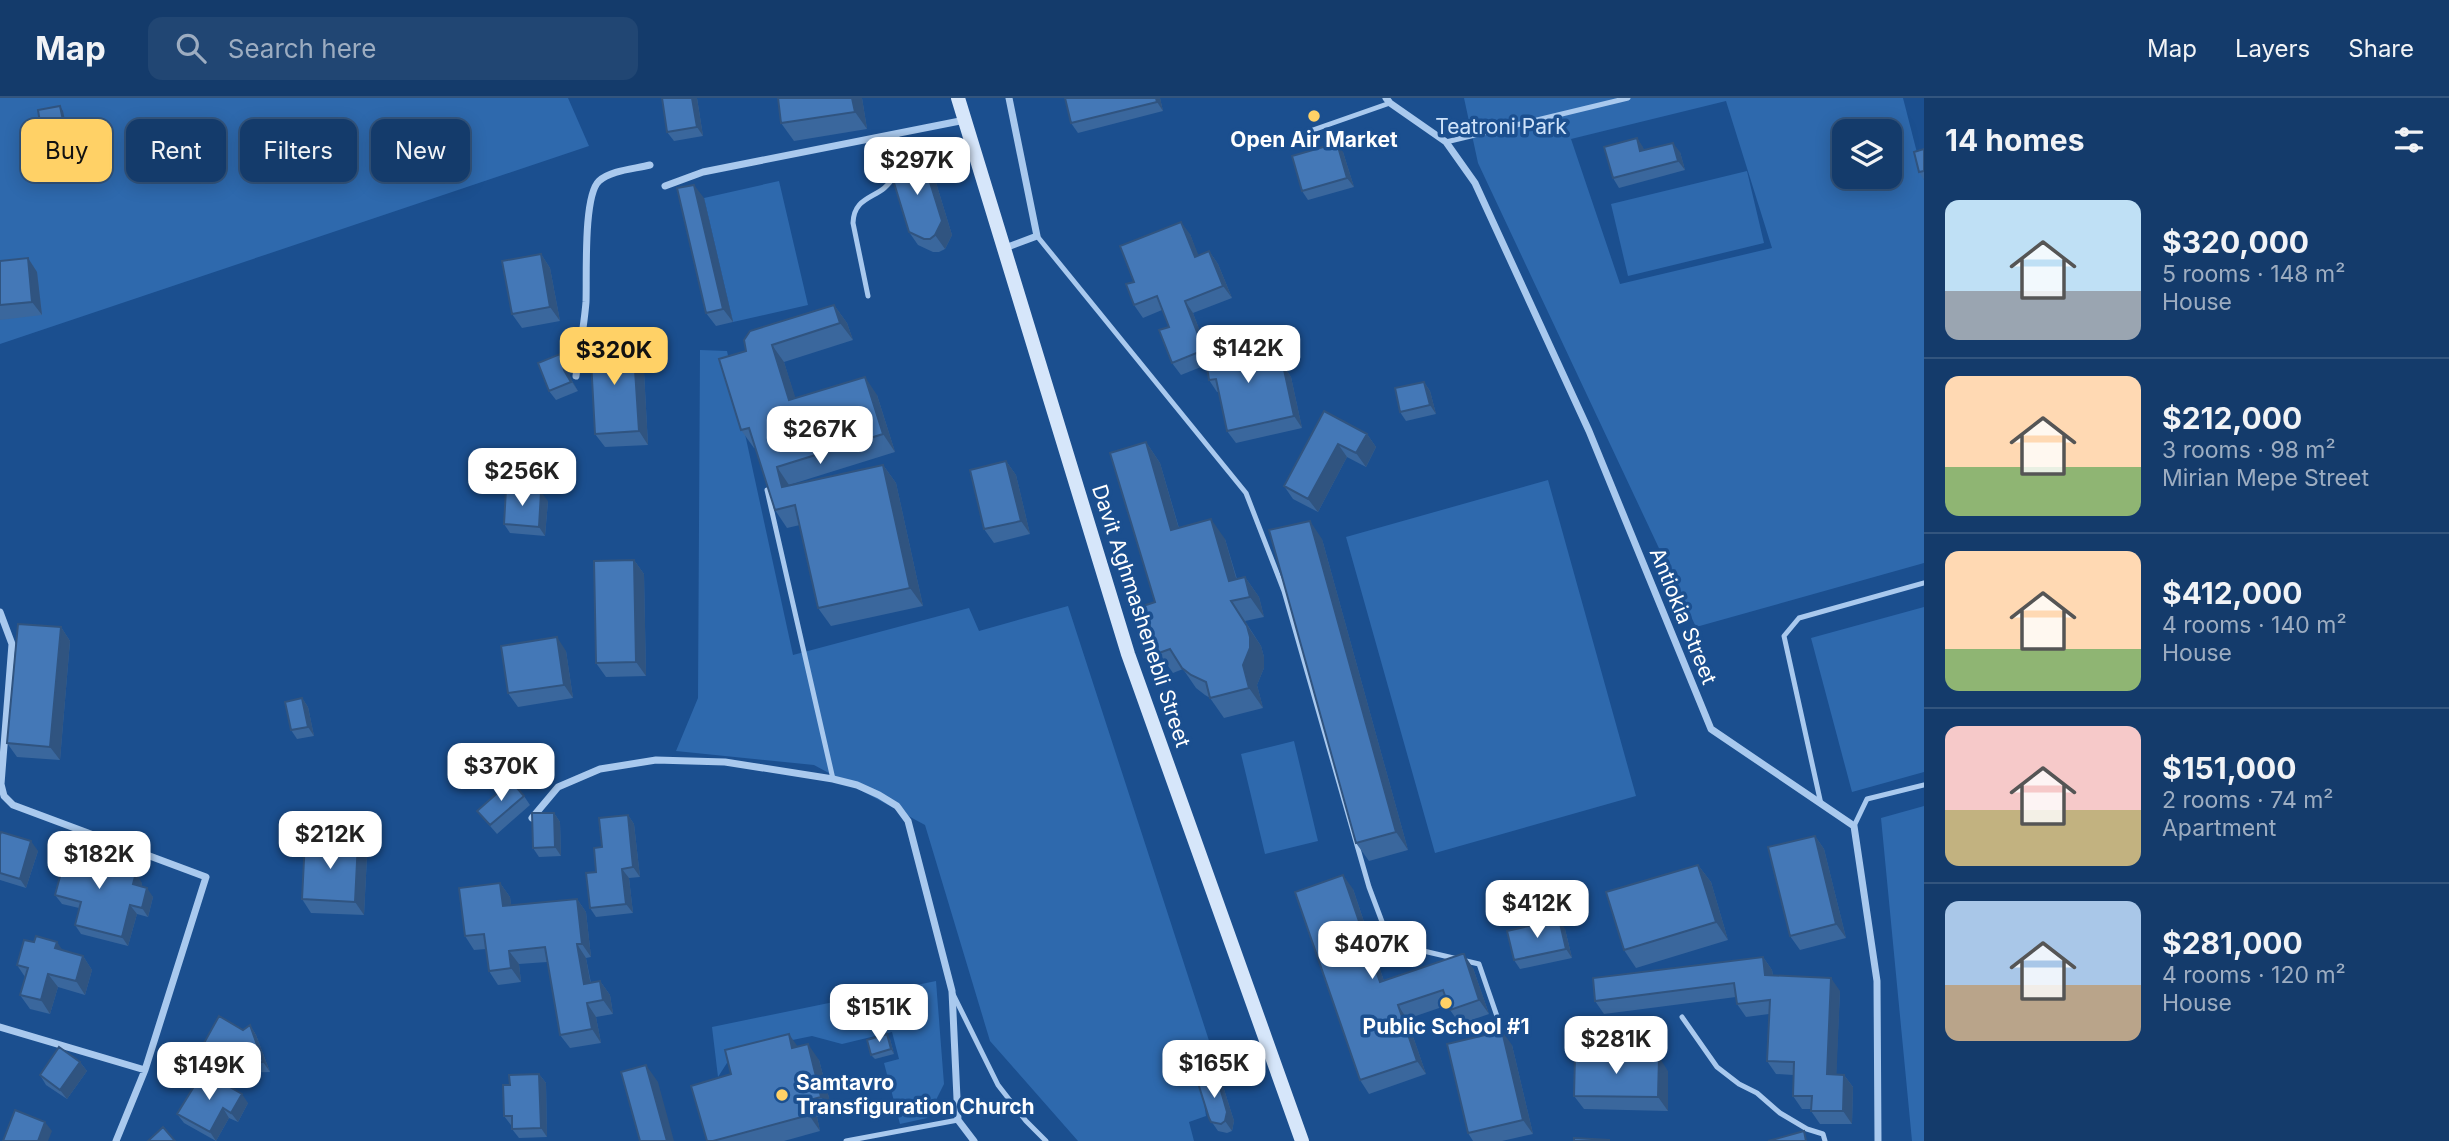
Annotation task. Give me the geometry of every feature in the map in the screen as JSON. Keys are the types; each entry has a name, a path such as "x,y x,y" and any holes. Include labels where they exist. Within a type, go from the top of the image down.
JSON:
{"main road":[{"name":"Davit Aghmashenebli Street","path":"958,98 1128,653 1302,1141"}],"street":[{"path":"1005,248 1037,236 1009,98"},
{"name":"Antiokia Street","path":"1388,101 1446,142 1475,183 1589,431 1711,729 1854,827"},
{"path":"665,186 703,172 965,120"},
{"path":"576,376 586,303 588,224 593,188 601,179 613,174 650,165"},
{"path":"0,612 12,645 1,784 4,796 13,805 206,877 145,1070 117,1141"},
{"path":"532,818 558,788 600,769 656,760 725,762 833,779 857,785 897,806 908,821 952,991 958,1120 974,1141"},
{"path":"1854,827 1877,981 1878,1141"},
{"path":"0,1027 145,1070"}],"lane":[{"path":"1446,142 1628,98"},
{"path":"1310,131 1388,101"},
{"path":"868,296 853,214 856,206 893,180 896,171 897,135"},
{"path":"1037,236 1246,494 1284,591 1369,887 1384,927 1415,949 1479,964 1499,1021"},
{"path":"767,490 833,779"},
{"path":"1821,804 1784,636 1799,618 1924,583"},
{"path":"1854,827 1867,799 1924,785"},
{"path":"952,991 998,1085 1026,1121 1046,1141"},
{"path":"1682,1017 1717,1067 1739,1084 1757,1093 1780,1114 1823,1135 1825,1141"},
{"path":"846,1141 958,1120"}],"green space":[{"path":"0,98 568,98 589,146 0,344"},
{"name":"Teatroni Park","path":"1464,98 1903,98 1924,180 1924,563 1696,627 1478,163","holes":["1726,101 1772,248 1620,284 1571,139"]},
{"path":"1747,171 1764,243 1628,276 1611,204"},
{"path":"779,181 808,305 733,322 704,198"},
{"path":"700,350 727,351 793,655 969,608 979,631 1068,606 1213,1053 1199,1069 1206,1116 1189,1122 1194,1141 1078,1141 990,1041 925,825 814,765 676,751 698,698"},
{"path":"1548,480 1636,796 1435,853 1346,537"},
{"path":"1924,607 1924,772 1852,792 1811,638"},
{"path":"1294,741 1318,841 1265,854 1241,754"},
{"path":"1924,806 1924,1141 1912,1141 1881,818"},
{"path":"936,981 944,1084 927,1118 900,1124 884,1063 899,1059 892,1032 842,1044 812,1036 734,1052 718,1077 712,1027"}],"building":[{"path":"662,98 692,98 697,127 667,132"},
{"path":"778,98 852,98 855,112 781,123"},
{"path":"1065,98 1156,98 1157,102 1071,123"},
{"path":"60,106 63,119 39,119 38,110"},
{"path":"1637,138 1640,151 1673,143 1678,161 1613,178 1604,147"},
{"path":"1337,143 1347,178 1302,191 1292,156"},
{"path":"1924,149 1924,171 1919,172 1914,152"},
{"path":"910,155 924,163 942,221 930,239 909,232 891,173 898,159"},
{"path":"694,185 723,309 706,313 677,188"},
{"path":"1181,222 1195,257 1209,251 1223,286 1185,301 1204,350 1172,363 1159,330 1169,327 1157,296 1134,305 1126,284 1134,282 1120,246"},
{"path":"541,254 550,307 512,314 502,261"},
{"path":"28,258 32,302 0,305 0,261"},
{"path":"834,305 840,323 772,345 789,400 865,377 883,434 777,467 782,487 883,465 910,588 818,608 795,505 775,510 749,428 741,430 719,359 746,351 744,340 750,331"},
{"path":"1258,337 1265,368 1283,365 1294,416 1227,431 1216,379 1209,380 1204,350"},
{"path":"633,339 639,431 595,434 590,342"},
{"path":"560,354 564,370 571,382 549,391 538,363"},
{"path":"1424,382 1430,405 1400,412 1395,388"},
{"path":"1324,411 1367,434 1356,453 1338,444 1308,499 1284,486"},
{"path":"1146,442 1171,530 1211,519 1229,581 1245,577 1250,597 1231,601 1247,626 1250,637 1250,648 1243,665 1249,688 1210,698 1206,682 1182,668 1170,649 1159,653 1143,606 1155,602 1110,453"},
{"path":"1006,461 1021,521 984,529 970,470"},
{"path":"506,489 541,492 539,527 504,524"},
{"path":"1310,521 1396,832 1356,843 1269,530"},
{"path":"634,560 636,662 596,663 594,561"},
{"path":"18,624 61,627 50,747 7,743"},
{"path":"557,637 564,685 508,693 501,646"},
{"path":"302,698 308,727 291,730 285,702"},
{"path":"511,781 524,796 490,825 477,811"},
{"path":"532,813 554,813 555,847 533,848"},
{"path":"628,815 633,867 622,869 626,904 590,908 586,873 596,872 594,848 602,847 599,818"},
{"path":"1,832 31,841 20,879 0,873"},
{"path":"1815,836 1836,924 1790,936 1768,847"},
{"path":"305,840 358,842 355,902 302,899"},
{"path":"69,843 97,851 94,863 136,873 133,884 147,888 142,908 130,905 122,937 75,925 81,902 55,895"},
{"path":"1698,865 1716,922 1624,950 1606,892"},
{"path":"1343,875 1380,982 1464,954 1479,1000 1450,1010 1443,990 1398,1005 1417,1061 1360,1080 1295,892"},
{"path":"500,883 503,906 577,899 582,944 577,944 584,984 600,981 603,1000 587,1003 592,1029 560,1035 545,947 509,951 511,968 489,971 484,934 465,936 459,888"},
{"path":"1559,919 1566,949 1514,960 1507,931"},
{"path":"36,936 57,942 55,948 83,956 76,981 48,974 41,1000 20,995 28,968 17,965 24,940 34,942"},
{"path":"1763,957 1765,975 1831,978 1827,1074 1844,1075 1843,1111 1811,1111 1812,1096 1793,1096 1794,1062 1767,1061 1770,1000 1737,1004 1734,983 1595,1001 1593,978"},
{"path":"219,1016 243,1030 250,1025 263,1062 210,1065 218,1051 204,1043"},
{"path":"1502,1031 1523,1120 1468,1133 1447,1044"},
{"path":"789,1034 792,1048 808,1044 821,1097 806,1101 809,1115 707,1141 691,1086 731,1074 725,1050"},
{"path":"887,1034 891,1049 871,1055 867,1040"},
{"path":"59,1047 80,1062 60,1090 40,1075"},
{"path":"1575,1055 1659,1057 1658,1097 1574,1096"},
{"path":"646,1065 667,1141 640,1141 621,1072"},
{"path":"205,1073 242,1094 231,1113 223,1108 210,1132 177,1114"},
{"path":"539,1074 541,1128 512,1129 512,1116 504,1116 503,1085 510,1085 509,1075"},
{"path":"1217,1077 1227,1112 1225,1121 1221,1124 1211,1122 1198,1083"},
{"path":"15,1110 45,1122 38,1141 3,1141"},
{"path":"163,1127 175,1141 148,1141"},
{"path":"1804,1131 1806,1141 1768,1141"},
{"path":"1574,1138 1609,1140 1609,1141 1574,1141"}],"place":[{"name":"Open Air Market","path":"1314,116"},
{"name":"Public School #1","path":"1446,1003"},
{"name":"Samtavro Transfiguration Church","path":"782,1095"}]}
